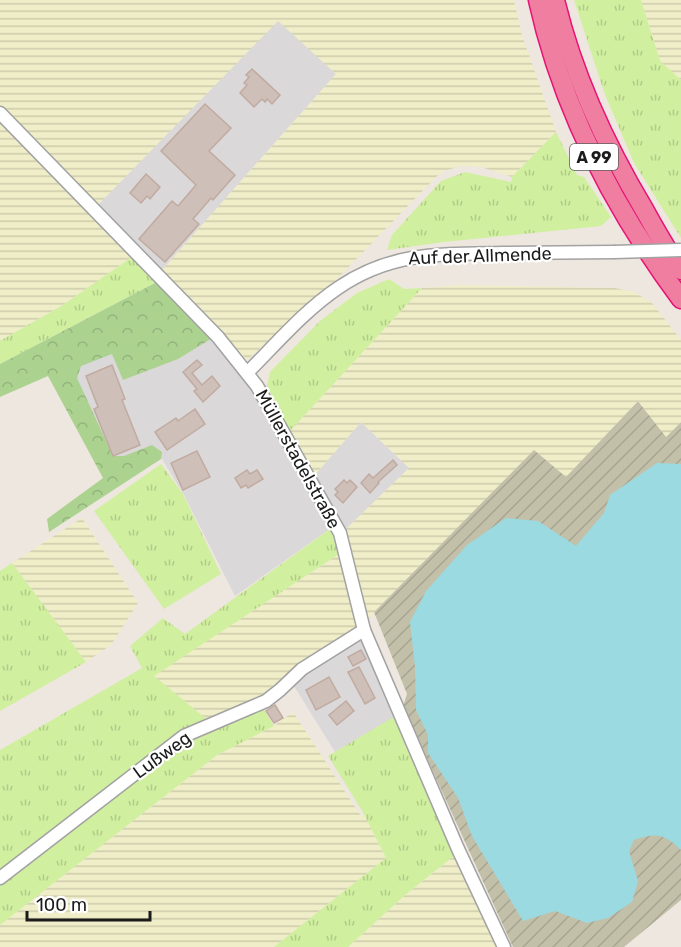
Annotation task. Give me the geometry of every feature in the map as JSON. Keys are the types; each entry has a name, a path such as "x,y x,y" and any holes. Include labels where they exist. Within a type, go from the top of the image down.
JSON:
{"highway":[{"name":"A 99","path":"538,0 572,111 606,181 654,263 681,299"},
{"name":"A 99","path":"555,0 588,100 621,172 681,270"}],"street":[{"name":"Müllerstadelstraße","path":"0,113 218,337 248,372 278,419 304,473 340,533 364,630 458,849 504,947"},
{"name":"Auf der Allmende","path":"248,372 315,307 337,289 361,274 386,263 435,254 681,250"},
{"name":"Lußweg","path":"0,878 184,736 266,701 302,669 364,630"}],"shaded area":[{"path":"0,0 514,0 521,32 556,132 512,177 481,167 461,166 444,171 336,280 247,360 162,270 336,74 278,21 92,211 132,257 63,305 0,341"},
{"path":"641,0 681,0 681,80 660,61"},
{"path":"278,20 336,74 162,270 92,211"},
{"path":"462,285 615,288 634,292 652,303 681,340 681,422 666,437 638,401 566,477 534,450 374,612 367,622 343,532 409,468 361,422 314,476 289,432 422,288"},
{"path":"214,337 267,386 314,476 361,422 409,468 343,532 334,526 235,596 184,495 162,459 113,485 57,348"},
{"path":"638,401 666,436 681,422 681,900 624,947 513,947 403,706 407,694 374,612 534,449 566,476"},
{"path":"82,518 138,603 111,645 86,662 12,563"},
{"path":"342,552 362,626 303,661 258,698 210,722 153,676"},
{"path":"359,633 398,716 335,752 294,686 302,669"},
{"path":"293,712 361,816 364,814 386,858 274,947 0,947 0,925 217,755 274,726"},
{"path":"455,855 503,947 348,947 405,895"}],"green space":[{"path":"574,0 641,0 660,61 681,80 681,238 634,163 604,92"},
{"path":"556,132 577,175 584,177 611,217 601,226 387,250 392,235 441,181 465,172 511,182 512,177"},
{"path":"132,257 157,282 0,364 0,341 63,305"},
{"path":"389,279 404,289 422,288 289,432 267,386 270,372 320,321 357,293"},
{"path":"157,282 214,337 178,359 123,380 112,354 81,366 77,378 113,456 124,456 152,445 162,452 161,459 49,532 47,519 103,478 48,376 0,397 0,364"},
{"path":"161,464 183,494 221,574 164,609 94,511"},
{"path":"334,526 342,552 154,676 210,722 0,872 0,750 142,668 130,646 163,618 185,634"},
{"path":"12,563 86,662 0,711 0,571"},
{"path":"263,708 274,726 217,755 0,925 0,882 197,733"},
{"path":"397,715 455,855 405,895 348,947 274,947 386,858 364,814 328,756"}],"water":[{"path":"657,463 681,464 681,850 660,836 654,835 634,840 629,851 638,881 632,902 608,918 587,923 555,911 523,921 472,836 458,798 428,753 428,735 416,710 415,667 410,622 426,591 467,545 506,518 538,521 576,546 604,513 610,495"}],"building":[{"path":"252,69 280,95 272,104 267,99 265,102 262,99 254,107 240,93 247,85 244,83 249,77 246,75"},
{"path":"205,104 231,128 209,151 235,175 193,219 199,224 165,262 139,239 172,201 178,206 196,185 161,151"},
{"path":"146,174 160,187 150,199 147,196 141,203 130,193"},
{"path":"197,360 202,365 192,373 202,385 212,376 220,386 203,402 194,391 197,389 183,372"},
{"path":"112,365 125,399 122,400 140,445 113,456 94,409 98,407 86,376"},
{"path":"195,409 205,424 167,450 155,432 176,418 178,421"},
{"path":"197,451 210,477 183,490 171,463"},
{"path":"393,460 397,465 378,482 370,493 361,483 369,474 373,478"},
{"path":"247,470 250,474 257,470 263,479 248,488 246,485 241,488 235,478"},
{"path":"344,480 347,483 350,480 357,487 343,503 335,495 338,492 335,489"},
{"path":"361,650 366,659 353,666 348,657"},
{"path":"359,667 375,698 365,704 348,672"},
{"path":"329,677 340,697 316,710 306,690"},
{"path":"346,701 354,711 337,725 329,715"},
{"path":"275,705 283,718 274,723 266,711"}]}
